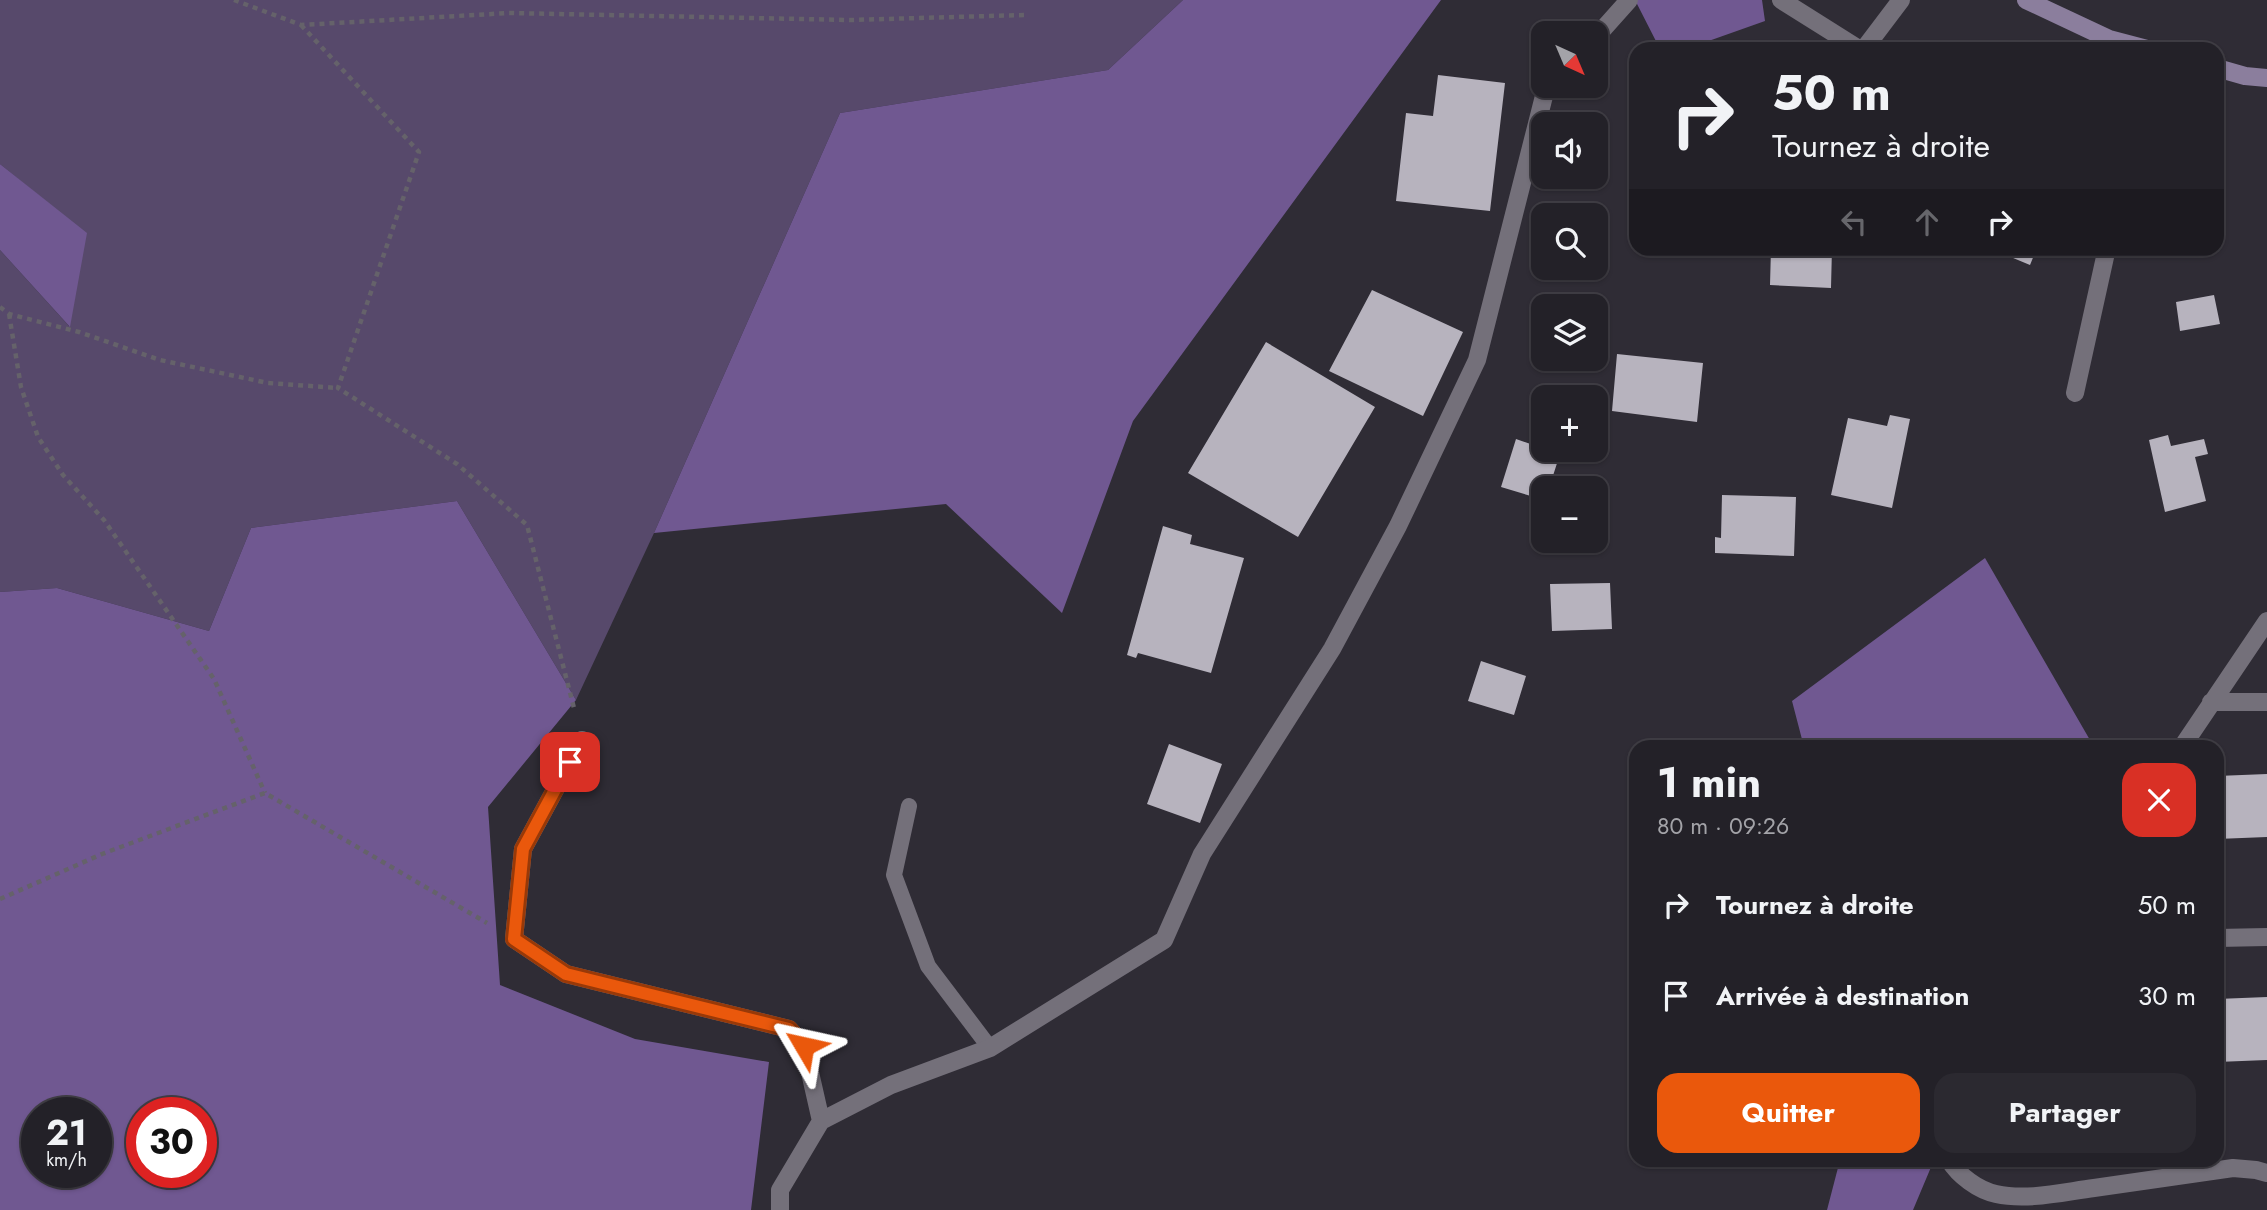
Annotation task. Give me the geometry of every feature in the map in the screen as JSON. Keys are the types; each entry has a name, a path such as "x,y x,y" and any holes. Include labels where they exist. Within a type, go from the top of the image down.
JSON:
{"street":[{"path":"1608,24 1629,0"},
{"path":"1781,0 1848,42"},
{"path":"1869,42 1901,0"},
{"path":"2026,0 2120,42"},
{"path":"2224,70 2267,78"},
{"path":"780,1210 780,1190 821,1121 891,1085 990,1048 1164,940 1202,854 1332,649 1398,526 1477,360 1543,98"},
{"path":"2075,393 2105,256"},
{"path":"2187,740 2267,621"},
{"path":"2211,702 2267,702"},
{"path":"582,740 523,849 514,939 566,974 789,1029 804,1046 821,1121"},
{"path":"2224,938 2267,937"},
{"path":"1955,1167 1978,1187 1995,1194 2011,1195 2058,1193 2233,1168 2267,1173"}],"lane":[{"path":"909,806 894,874 928,966 990,1048"}],"path":[{"path":"234,0 301,25 509,13 850,20 1024,15"},
{"path":"301,25 419,152 338,388"},
{"path":"0,307 9,314 79,332 160,360 268,383 338,388 457,464 527,525 582,740"},
{"path":"9,314 21,387 38,437 63,475 104,520 214,679 265,793 514,939"},
{"path":"0,899 102,854 265,793"}],"shaded area":[{"path":"0,0 1183,0 1108,70 840,113 654,533 576,700 457,501 251,528 209,631 57,588 0,592 0,250 69,326 86,234 0,164"},
{"path":"1183,0 1441,0 1133,421 1062,613 946,504 654,533 840,113 1108,70"},
{"path":"1635,0 1762,0 1765,21 1706,42 1656,42"},
{"path":"0,164 87,233 70,327 0,250"},
{"path":"457,501 576,700 488,807 500,985 635,1039 769,1062 751,1210 0,1210 0,592 57,588 209,631 251,528"},
{"path":"1985,558 2090,740 1802,740 1792,701"},
{"path":"1838,1167 1931,1167 1913,1210 1827,1210"}],"building":[{"path":"1438,75 1505,83 1490,211 1396,201 1406,113 1433,116"},
{"path":"1771,256 1832,256 1831,288 1770,285"},
{"path":"2008,256 2034,256 2030,265"},
{"path":"1372,290 1463,332 1423,416 1329,371"},
{"path":"2214,295 2220,324 2180,331 2176,302"},
{"path":"1266,342 1375,407 1298,537 1188,473"},
{"path":"1617,354 1703,363 1697,422 1612,411"},
{"path":"1890,415 1910,419 1892,508 1831,495 1848,418 1887,426"},
{"path":"2168,435 2171,446 2204,439 2208,454 2195,457 2206,501 2165,512 2149,440"},
{"path":"1516,439 1531,444 1531,462 1557,462 1553,476 1531,476 1531,496 1501,487"},
{"path":"1722,495 1796,497 1794,556 1715,553 1715,537 1721,538"},
{"path":"1163,526 1192,535 1190,544 1244,558 1211,673 1138,653 1136,658 1127,655"},
{"path":"1610,583 1612,629 1552,631 1550,584"},
{"path":"1481,661 1526,676 1514,715 1468,701"},
{"path":"1169,744 1222,764 1200,823 1147,804"},
{"path":"2267,774 2267,837 2224,839 2224,776"},
{"path":"2267,997 2267,1060 2224,1062 2224,999"}],"route":[{"path":"570,762 523,849 514,939 566,974 789,1029 804,1046"}]}
